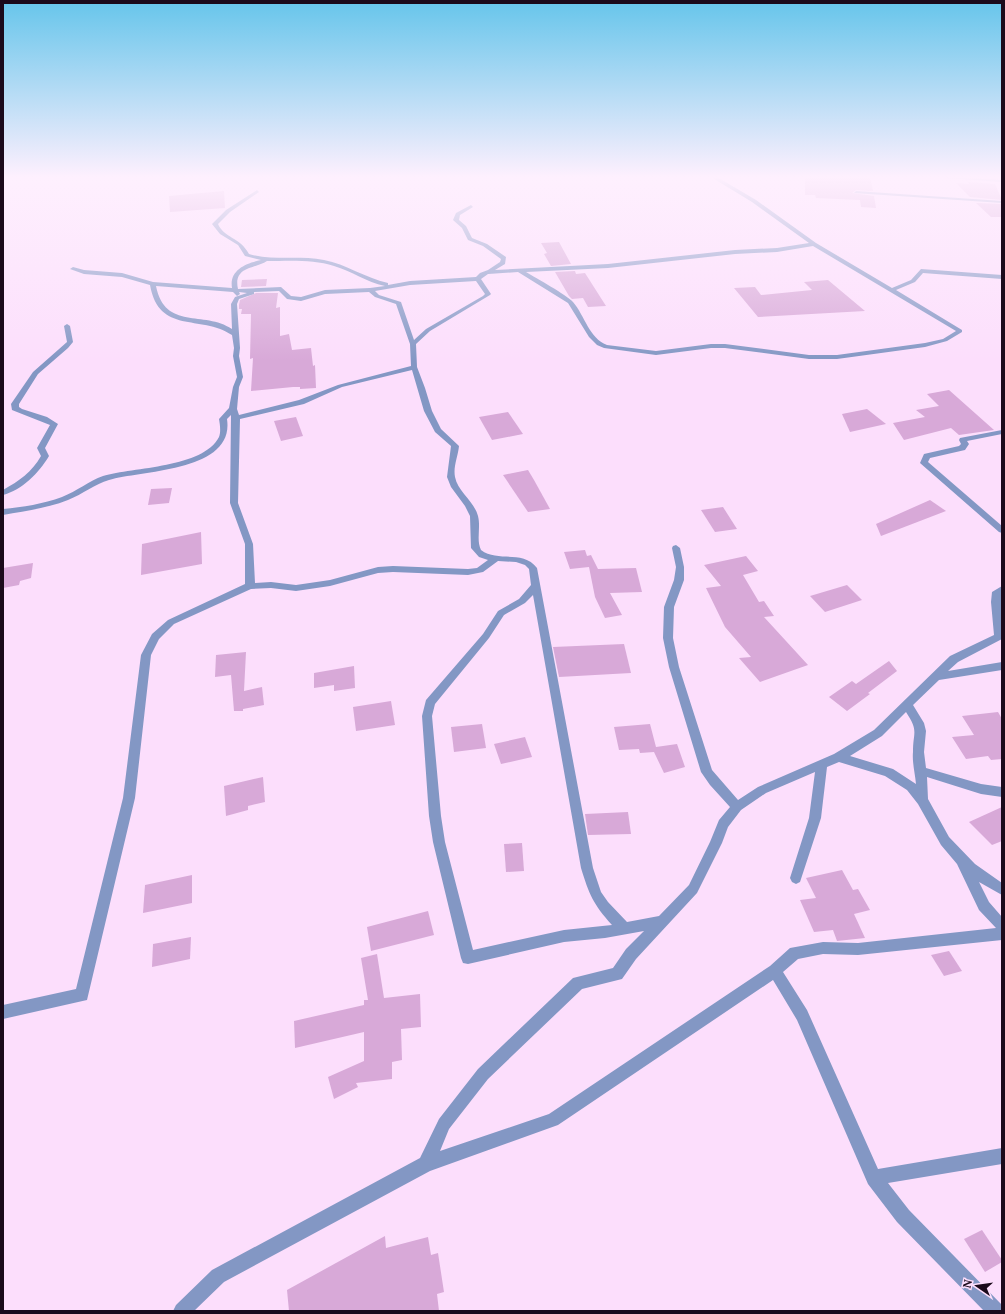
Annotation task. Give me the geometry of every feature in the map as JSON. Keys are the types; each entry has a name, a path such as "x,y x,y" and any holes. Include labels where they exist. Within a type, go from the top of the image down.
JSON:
{"street":[{"path":"228,238 239,244 248,255 272,259 327,262 371,281 394,284"},
{"path":"72,269 84,272 122,275 153,284 234,289 281,289 289,298 295,299 306,298 325,292 370,290 394,284 478,279 482,274 503,263 504,258 485,245 470,238"},
{"path":"519,270 570,302 578,317 595,340 599,344 614,349 656,353 711,346 725,346 809,357 837,357 926,345 945,340 960,331 806,238"},
{"path":"487,272 608,266 735,252 778,250 814,244"},
{"path":"237,298 233,279 235,274 253,263 272,259"},
{"path":"892,290 905,283 913,281 921,271 926,270 1002,277"},
{"path":"413,344 428,330 485,298 488,294 478,279"},
{"path":"876,280 905,283"},
{"path":"410,283 402,286 397,294 399,303 404,313 407,332 413,344 414,367 433,422 438,430 455,446 451,478 474,515 476,529 474,545 477,552 483,556 519,559 529,563 533,568 587,868 595,894 603,906 624,928"},
{"path":"153,284 154,296 158,303 169,313 189,321 220,325 234,334"},
{"path":"250,586 250,547 234,503 236,418 233,409 236,387 240,377 234,334 234,304 237,298 260,290"},
{"path":"370,290 377,296 399,303"},
{"path":"3,494 30,477 41,464 45,456 41,448 43,441 52,433 54,424 47,419 19,411 15,408 15,404 36,373 70,342 67,326"},
{"path":"236,418 301,402 340,386 414,367"},
{"path":"3,512 47,504 66,498 109,477 163,469 190,460 210,450 222,438 224,419 233,409"},
{"path":"1002,432 963,440 965,444 962,448 927,456 924,463 1002,530"},
{"path":"676,548 680,567 679,580 669,607 668,638 674,667 707,772 714,782 737,806"},
{"path":"3,1012 82,995 129,798 146,655 150,643 159,630 170,622 250,586 271,585 296,588 330,583 378,570 393,569 468,572 480,570 496,558"},
{"path":"536,586 522,601 500,613 486,636 430,703 427,710 428,746 439,842 468,958 564,936 640,927 659,922"},
{"path":"426,1164 444,1124 483,1074 578,983 617,974 631,954 659,922 693,889 716,843 723,824 737,806 762,790 838,757 878,733 954,659 985,645 1000,635 996,602 997,592 1002,589"},
{"path":"934,677 1002,666"},
{"path":"907,705 919,722 921,732 918,752 921,771 922,800"},
{"path":"838,757 889,772 905,782 922,800 944,840 961,859 985,880 1002,889"},
{"path":"796,878 815,818 822,764"},
{"path":"921,771 981,789 1002,792"},
{"path":"961,859 984,906 1002,926"},
{"path":"182,1311 218,1276 426,1164 553,1120 775,971 794,954 823,948 858,949 1002,934"},
{"path":"775,971 802,1015 874,1178 903,1216 996,1311"},
{"path":"874,1178 1002,1156"}],"building":[{"path":"559,242 571,264 551,266 544,254 547,253 541,243"},
{"path":"575,271 576,274 585,273 606,306 588,307 583,298 572,299 569,296 555,272"},
{"path":"267,279 266,286 241,287 242,280"},
{"path":"828,280 865,311 758,317 734,288 755,287 761,295 812,290 804,282"},
{"path":"256,293 278,293 276,308 280,307 280,336 289,334 292,350 311,348 313,366 315,365 316,388 300,389 300,387 293,387 251,391 253,358 250,359 251,314 241,314 242,309 239,309 239,305 240,300"},
{"path":"949,390 994,430 959,435 951,428 904,440 893,423 925,417 916,410 939,406 927,394"},
{"path":"867,409 886,424 850,432 842,414"},
{"path":"508,412 523,434 492,440 479,417"},
{"path":"296,417 303,436 281,441 274,421"},
{"path":"528,470 550,509 528,512 503,475"},
{"path":"172,488 169,503 148,505 151,489"},
{"path":"930,500 946,511 881,536 876,524"},
{"path":"723,507 737,529 715,532 701,510"},
{"path":"201,532 202,564 141,575 142,544"},
{"path":"585,550 587,556 591,555 598,569 636,568 642,592 610,593 622,615 605,618 595,597 589,567 570,569 564,552"},
{"path":"746,556 758,571 743,575 759,602 764,601 774,616 764,617 808,665 760,682 739,658 751,657 725,627 706,588 721,586 704,565"},
{"path":"33,563 31,578 20,581 19,585 3,588 3,568"},
{"path":"847,585 862,600 825,612 810,596"},
{"path":"624,644 631,673 559,677 553,647"},
{"path":"246,652 244,691 262,687 264,705 243,709 243,711 234,711 231,675 215,677 216,655"},
{"path":"889,661 897,671 847,711 829,697 852,681 856,684"},
{"path":"354,666 355,688 334,691 334,685 314,688 314,673"},
{"path":"391,701 395,725 356,731 353,707"},
{"path":"998,712 1002,719 1002,759 991,760 988,756 966,759 952,737 974,735 962,716"},
{"path":"482,724 486,748 454,752 451,727"},
{"path":"650,724 656,747 677,744 685,767 664,773 654,752 640,753 639,749 619,750 614,727"},
{"path":"525,737 532,757 501,764 494,744"},
{"path":"263,777 265,802 248,806 248,810 226,816 224,786"},
{"path":"1002,807 1002,841 992,845 969,822"},
{"path":"628,812 631,834 588,835 585,814"},
{"path":"522,843 524,871 506,872 504,844"},
{"path":"842,870 853,890 858,889 870,910 854,914 865,938 837,941 833,930 814,932 800,900 816,898 806,878"},
{"path":"192,875 192,903 143,913 145,885"},
{"path":"428,911 434,935 371,951 367,927"},
{"path":"191,937 190,959 152,967 153,944"},
{"path":"949,951 962,971 944,976 931,955"},
{"path":"377,954 384,998 420,994 421,1027 401,1029 402,1060 392,1062 392,1079 356,1083 358,1087 334,1099 328,1077 364,1061 364,1032 295,1048 294,1021 364,1005 364,1000 368,1000 361,958"},
{"path":"982,1230 1002,1260 1002,1262 985,1272 964,1239"},
{"path":"385,1236 386,1248 428,1237 431,1255 438,1253 444,1292 437,1294 439,1311 289,1311 287,1290"}]}
